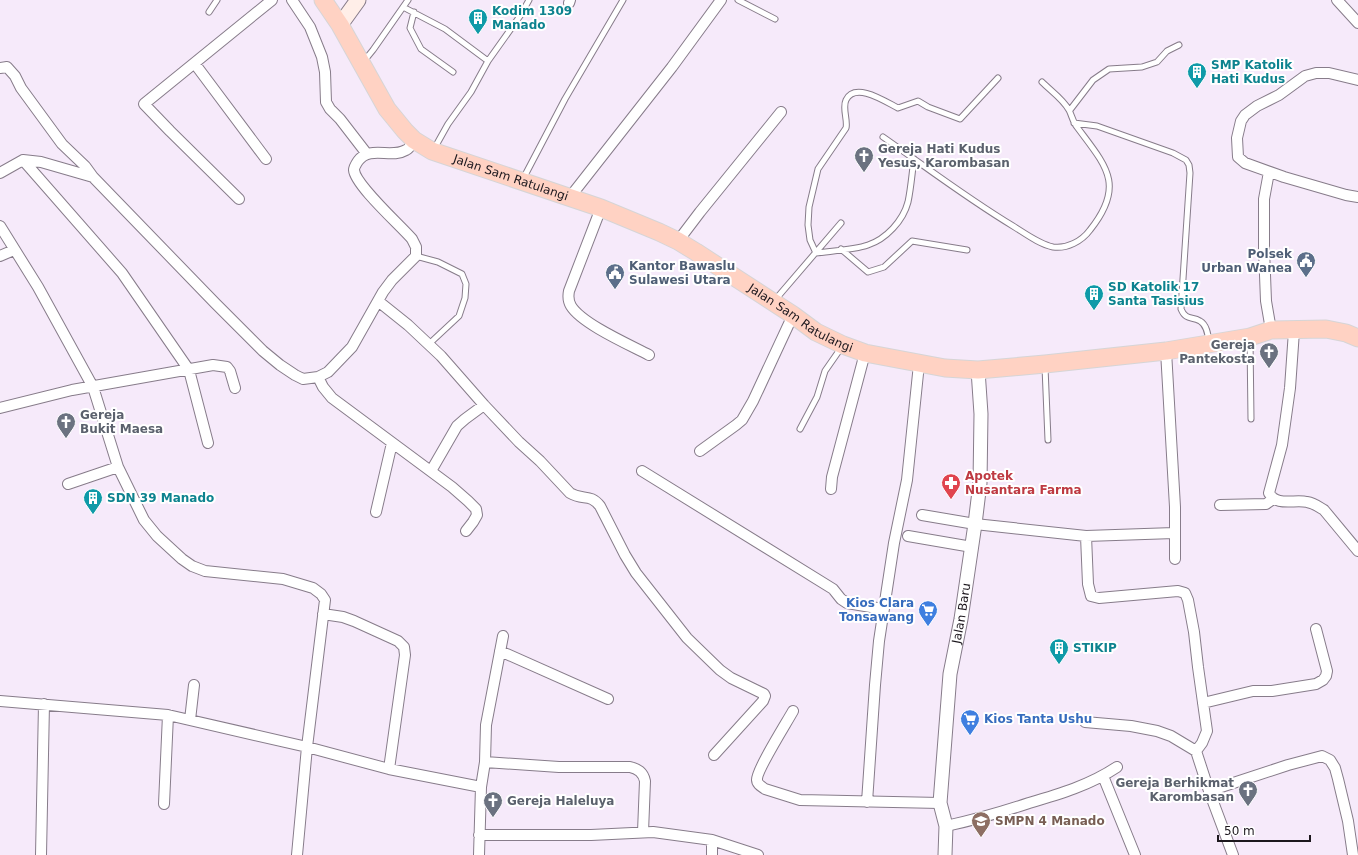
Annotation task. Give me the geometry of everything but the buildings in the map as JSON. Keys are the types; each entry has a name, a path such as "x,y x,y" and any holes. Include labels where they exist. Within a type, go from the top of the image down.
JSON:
{"highway":[{"name":"Jalan Sam Ratulangi","path":"322,0 340,25 362,63 374,89 387,109 405,132 414,140 432,151 601,208 659,232 678,241 793,315 816,332 843,345 865,353 945,368 978,370 1166,351 1250,337 1271,330 1294,331 1326,329 1346,333 1358,338"}],"main road":[{"path":"340,25 358,0"}],"street":[{"path":"239,200 144,104 272,0"},
{"path":"292,0 310,27 322,57 325,72 326,102 367,154"},
{"path":"570,197 672,67 722,0"},
{"path":"1337,0 1358,24"},
{"path":"195,64 266,159"},
{"path":"0,68 7,67 11,70 21,88 62,144 85,166 93,177 215,303 263,351 280,365 303,379 318,377 328,372 352,347 378,301 392,280 416,256 416,247 412,240 363,187 354,170 359,159 367,154 373,152 386,154 398,153 406,150 414,140"},
{"path":"1358,80 1329,73 1316,73 1305,76 1279,95 1257,106 1245,115 1237,138 1238,157 1245,163 1346,196 1358,197"},
{"path":"678,241 781,112"},
{"path":"0,173 23,160 41,162 93,177"},
{"path":"23,160 122,273 189,370 208,443"},
{"path":"1269,172 1264,199 1264,249 1266,301 1271,330"},
{"path":"601,208 569,291 569,301 576,312 588,321 649,355"},
{"path":"0,226 38,287 93,387 118,467 144,520 157,536 182,560 205,571 283,579 313,588 321,594 325,600 307,747 297,855"},
{"path":"0,256 14,250"},
{"path":"378,301 429,344 519,442 540,461 570,493 576,496 591,498 596,501 636,573 662,608 706,658 731,678 764,694 765,696 763,701 714,755"},
{"path":"700,451 736,425 747,412 793,315"},
{"path":"1294,331 1290,388 1282,445 1269,493 1273,499 1287,502 1305,501 1318,506 1324,510 1358,551"},
{"path":"1166,351 1175,507 1175,559"},
{"path":"831,489 832,477 865,353"},
{"path":"867,802 875,685 884,609 894,543 907,480 919,364"},
{"path":"0,408 72,390 213,365 227,367 230,371 235,388"},
{"name":"Jalan Baru","path":"945,855 946,826 940,803 950,674 961,618 980,483 981,414 978,370"},
{"path":"318,377 332,398 452,487 476,509 477,515 466,531"},
{"path":"431,471 457,426 484,405"},
{"path":"376,512 392,443"},
{"path":"68,484 118,467"},
{"path":"642,471 833,589 843,601 884,609"},
{"path":"1220,505 1266,504 1273,499"},
{"path":"922,515 975,524 1086,536 1174,533"},
{"path":"908,536 972,547"},
{"path":"1086,536 1088,584 1091,596 1099,598 1178,591 1185,593 1188,600 1194,632 1207,731 1202,743 1196,751"},
{"path":"323,614 343,617 354,621 398,641 404,647 405,655 390,769"},
{"path":"1203,703 1253,691 1272,691 1316,684 1323,680 1326,676 1327,670 1316,629"},
{"path":"479,855 481,787 485,762 486,725 503,636"},
{"path":"500,651 608,699"},
{"path":"190,720 194,685"},
{"path":"0,700 168,715 307,747 390,769 481,787"},
{"path":"41,855 44,704"},
{"path":"793,711 765,760 757,778 757,782 760,786 800,800 940,803"},
{"path":"164,804 168,715"},
{"path":"1085,722 1131,726 1157,731 1171,736 1196,751 1209,792 1233,855"},
{"path":"1209,792 1288,765 1322,756 1330,760 1335,768 1348,821 1353,855"},
{"path":"485,762 559,767 630,767 638,769 643,775 644,781 643,832"},
{"path":"946,826 981,818 1067,792 1103,776 1117,767"},
{"path":"1103,776 1135,855"},
{"path":"479,835 591,835 653,832 712,840 758,855"},
{"path":"712,840 712,855"}],"lane":[{"path":"209,12 217,0"},
{"path":"362,63 373,50 408,0"},
{"path":"432,151 488,61 520,16 529,0"},
{"path":"522,182 565,99 622,0"},
{"path":"738,0 775,19"},
{"path":"403,7 445,29 488,61"},
{"path":"414,12 410,28 421,48 453,72"},
{"path":"1070,110 1093,80 1109,69 1142,67 1157,62 1167,52 1179,45"},
{"path":"816,253 810,240 808,225 809,207 818,169 846,128 846,100 852,94 865,92 898,108 918,101 928,107 960,119 998,78"},
{"path":"883,137 1004,221 1042,244 1060,248 1074,244 1088,233 1100,218 1107,201 1110,184 1106,167 1074,123 1070,110 1042,82"},
{"path":"1074,123 1097,126 1173,153 1186,160 1189,165 1190,173 1181,309 1183,314 1189,318 1200,321 1207,331 1209,343"},
{"path":"816,253 866,246 880,240 889,233 900,220 908,203 914,159"},
{"path":"773,303 841,223"},
{"path":"841,249 868,272 884,267 912,241 967,250"},
{"path":"416,256 438,262 462,274 466,284 465,298 459,316 429,344"},
{"path":"1250,337 1251,419"},
{"path":"800,429 817,397 825,371 843,345"},
{"path":"1044,364 1048,440"}],"place":[{"name":"Kodim 1309 Manado","path":"478,35"},
{"name":"SMP Katolik Hati Kudus","path":"1197,89"},
{"name":"Gereja Hati Kudus Yesus, Karombasan","path":"864,173"},
{"name":"Polsek Urban Wanea","path":"1306,278"},
{"name":"Kantor Bawaslu Sulawesi Utara","path":"615,290"},
{"name":"SD Katolik 17 Santa Tasisius","path":"1094,311"},
{"name":"Gereja Pantekosta","path":"1269,369"},
{"name":"Gereja Bukit Maesa","path":"66,439"},
{"name":"Apotek Nusantara Farma","path":"951,500"},
{"name":"SDN 39 Manado","path":"93,515"},
{"name":"Kios Clara Tonsawang","path":"928,627"},
{"name":"STIKIP","path":"1059,665"},
{"name":"Kios Tanta Ushu","path":"970,736"},
{"name":"Gereja Berhikmat Karombasan","path":"1248,807"},
{"name":"Gereja Haleluya","path":"493,818"},
{"name":"SMPN 4 Manado","path":"981,838"}]}
